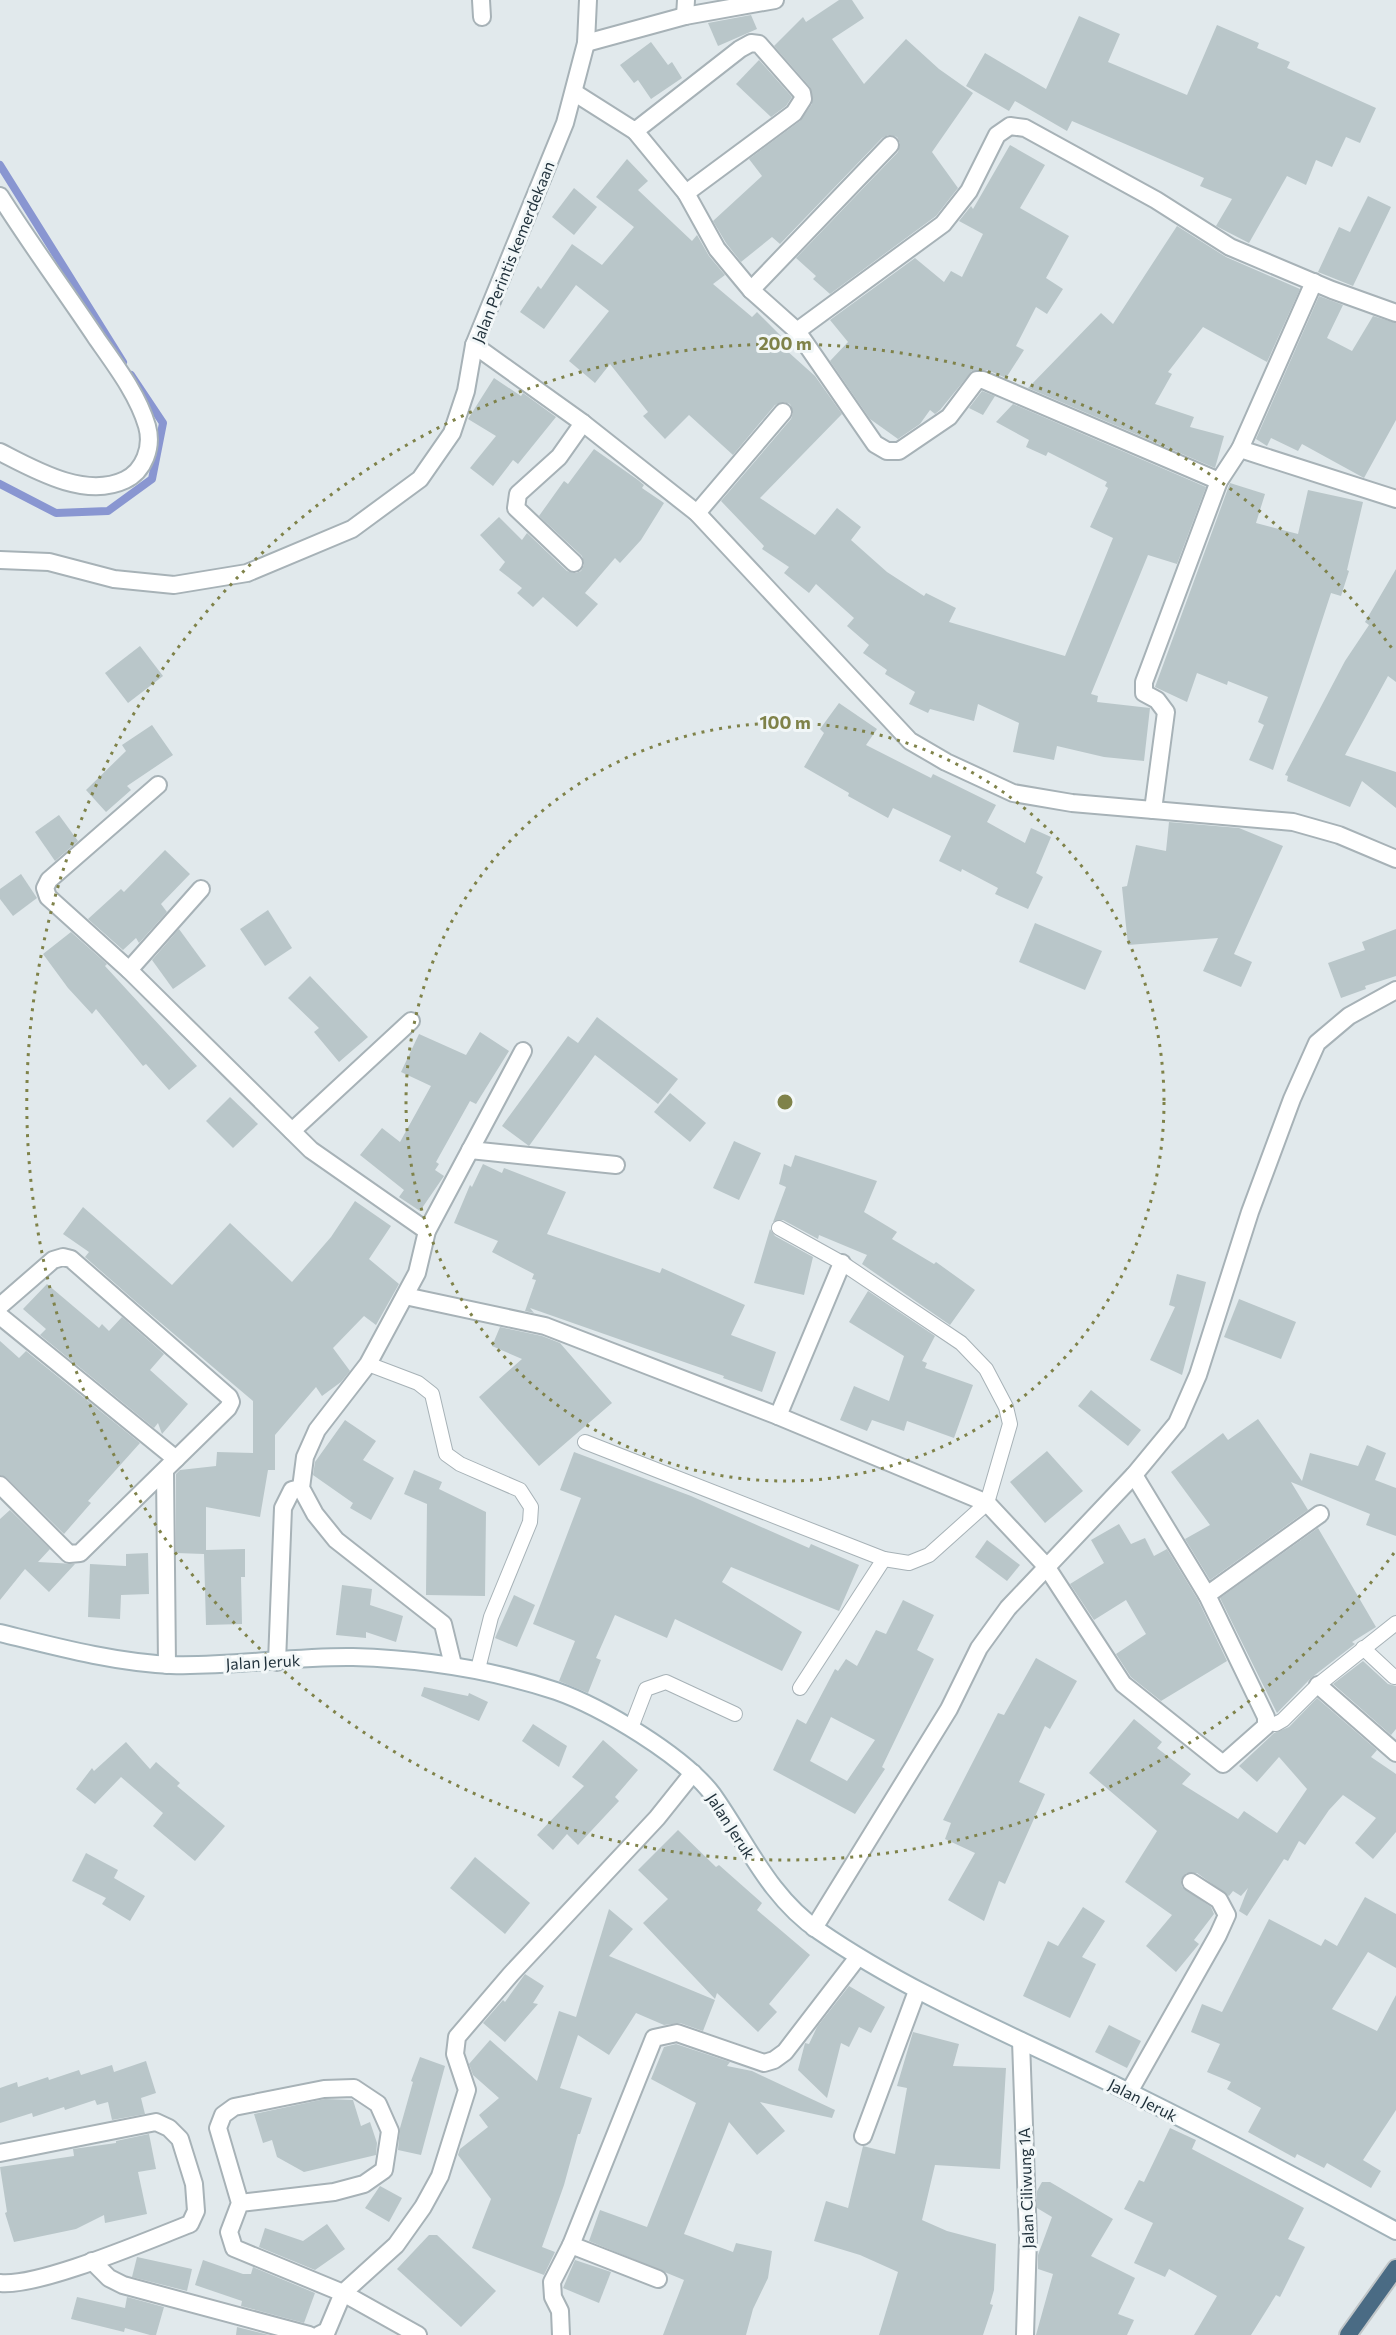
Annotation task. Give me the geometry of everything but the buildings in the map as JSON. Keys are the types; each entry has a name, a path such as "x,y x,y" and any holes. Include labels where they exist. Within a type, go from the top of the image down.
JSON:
{"highway":[{"path":"1348,2335 1396,2268"}],"street":[{"name":"Jalan Perintis kemerdekaan","path":"0,560 49,562 114,579 174,585 247,573 352,529 420,479 452,433 466,391 474,345 550,164 575,93 586,44 588,0"},
{"path":"586,44 686,8 775,0"},
{"path":"635,131 751,43 759,44 802,93 803,99 794,113 686,193"},
{"path":"575,93 635,131 686,193 717,249 751,290 797,331 875,444 887,451 899,451 950,417 977,380 983,380 1219,481"},
{"path":"797,331 943,224 969,191 997,135 1010,126 1025,128 1156,200 1230,246 1314,282 1396,312"},
{"path":"751,290 890,145"},
{"path":"0,196 130,388 148,428 144,462 133,477 118,484 96,486 74,484 0,452"},
{"path":"1153,810 1166,712 1157,700 1144,693 1144,682 1219,481 1240,449 1314,282"},
{"path":"474,345 583,423 698,513 910,741 927,752 1013,793 1072,803 1293,822 1339,835 1396,859"},
{"path":"698,513 783,412"},
{"path":"574,563 516,508 515,500 518,494 559,457 583,423"},
{"path":"1240,449 1396,499"},
{"path":"158,785 49,879 45,888 48,897 129,970 311,1150 427,1231"},
{"path":"129,970 201,889"},
{"path":"814,1928 948,1709 979,1648 1008,1608 1134,1474 1185,1410 1250,1212 1292,1099 1317,1042 1349,1016 1396,990"},
{"path":"292,1131 411,1022"},
{"path":"453,1665 443,1624 336,1540 315,1514 301,1488 305,1457 317,1430 368,1364 417,1273 427,1231 523,1052"},
{"path":"470,1150 616,1165"},
{"path":"0,1306 53,1260 63,1257 71,1259 229,1397 231,1402 228,1408 80,1554 74,1556 69,1554 0,1485"},
{"path":"778,1416 842,1263"},
{"path":"405,1296 545,1326 778,1416 987,1503 1046,1566 1123,1684 1220,1764 1226,1762 1267,1723 1258,1697 1207,1595 1134,1474"},
{"path":"0,1316 171,1465"},
{"path":"167,1665 171,1465"},
{"path":"277,1662 283,1508 292,1490 301,1488"},
{"path":"1207,1595 1320,1514"},
{"name":"Jalan Jeruk","path":"0,1633 109,1660 167,1665 277,1662 350,1657 453,1665 559,1692 630,1728 693,1773 711,1793 775,1892 814,1928 858,1957 917,1991 1128,2092 1396,2231"},
{"path":"1318,1685 1396,1753"},
{"path":"319,2335 327,2331 342,2293 396,2246 423,2207 440,2176 467,2090 455,2054 457,2037 511,1974 657,1818 693,1773"},
{"path":"1128,2092 1218,1935 1227,1915 1219,1900 1191,1882"},
{"path":"561,2335 560,2311 553,2297 552,2282 571,2245 654,2038 677,2033 764,2063 774,2060 785,2052 858,1957"},
{"path":"862,2136 917,1991"},
{"name":"Jalan Ciliwung 1A","path":"1021,2041 1028,2238 1025,2335"},
{"path":"240,2203 334,2192 364,2184 384,2170 390,2131 378,2104 354,2088 324,2089 234,2107 223,2115 218,2128 240,2203 229,2232 234,2248 342,2293 418,2335"},
{"path":"0,2153 156,2122 170,2128 180,2139 194,2184 196,2211 190,2224 92,2261 8,2284 0,2283"},
{"path":"571,2245 658,2279"},
{"path":"92,2261 109,2278 123,2284 309,2335"}],"lane":[{"path":"585,1442 884,1559 909,1563 929,1555 987,1503 1010,1424 1006,1407 986,1369 961,1343 842,1263 779,1228"},
{"path":"368,1364 418,1383 432,1394 446,1454 460,1464 520,1490 531,1506 530,1522 491,1617 478,1670"},
{"path":"800,1688 884,1559"},
{"path":"1267,1723 1276,1724 1283,1720 1318,1685 1396,1623"},
{"path":"1363,1648 1394,1677"},
{"path":"630,1728 646,1689 666,1682 735,1714"}],"waterway":[{"path":"0,165 123,362"},
{"path":"0,484 56,513 108,511 152,479 163,423 131,375"}]}
